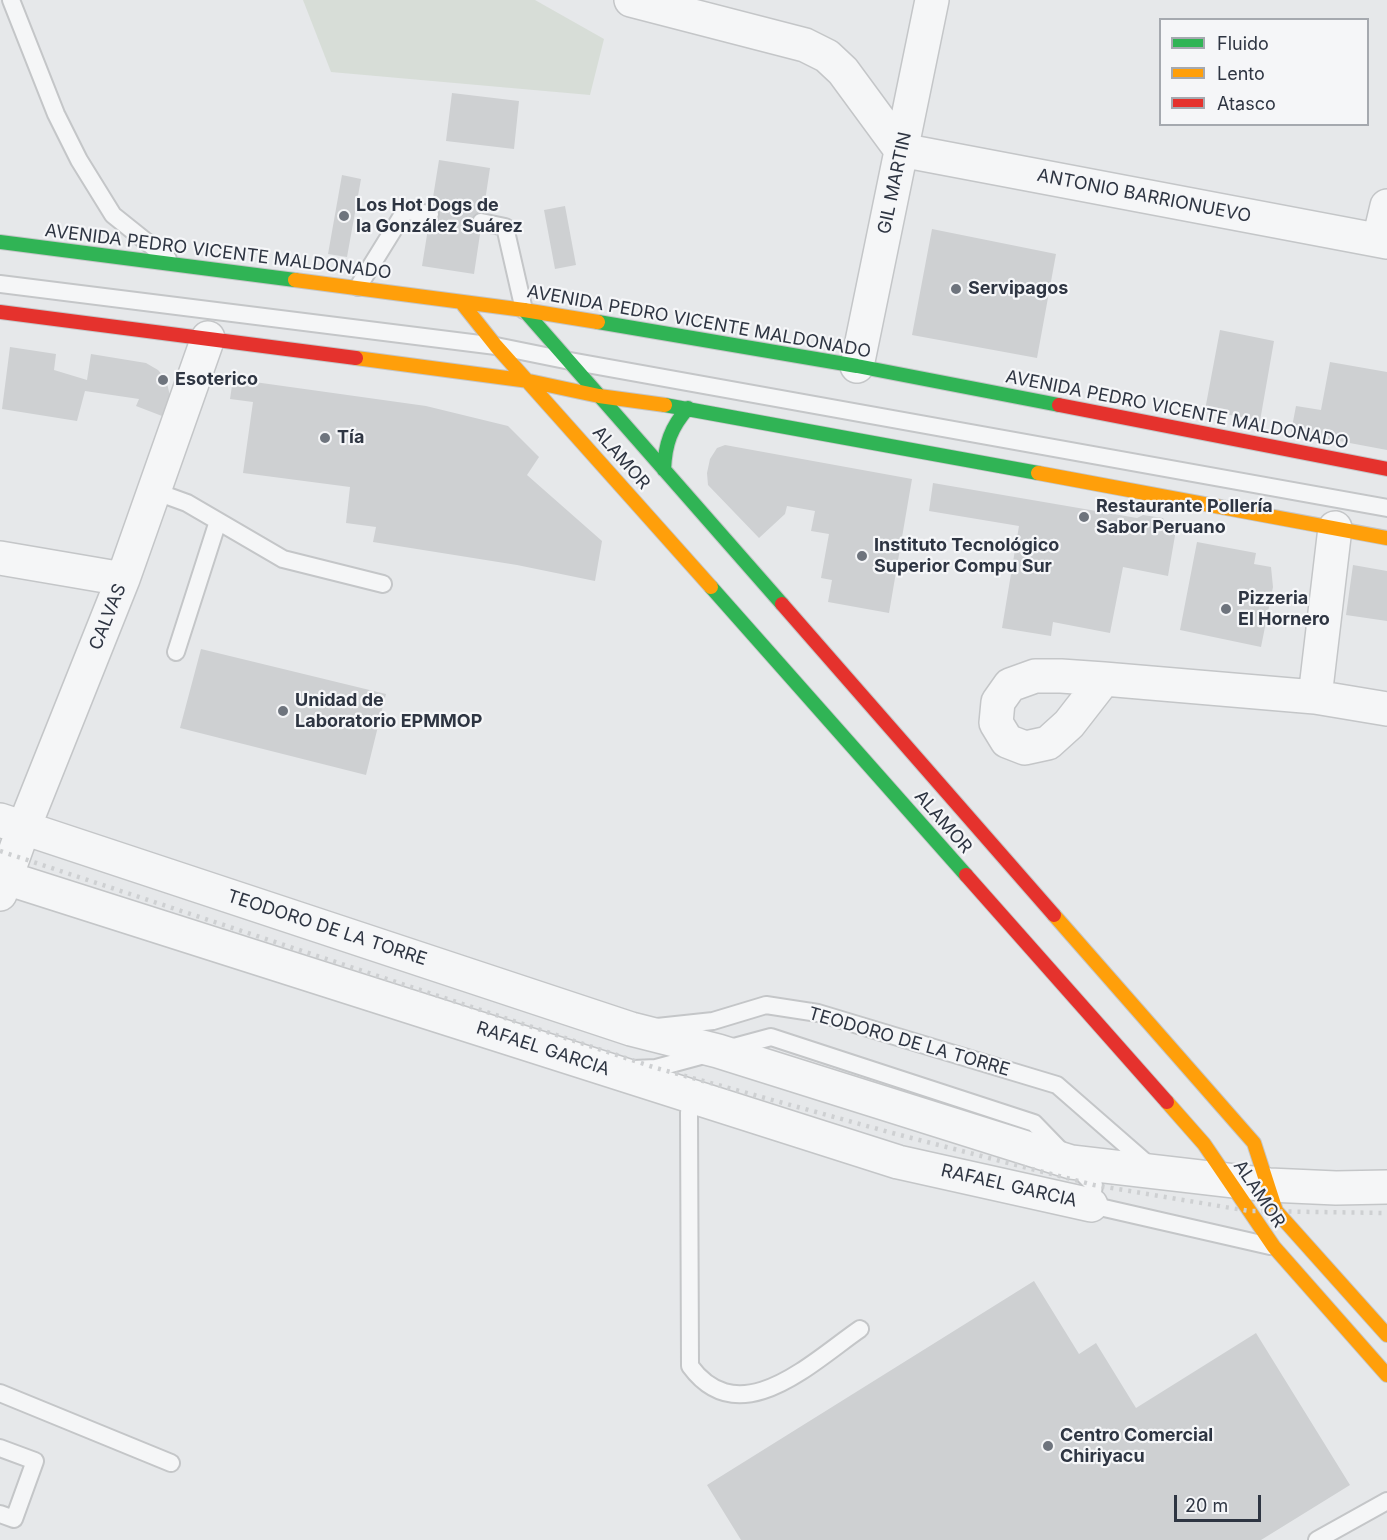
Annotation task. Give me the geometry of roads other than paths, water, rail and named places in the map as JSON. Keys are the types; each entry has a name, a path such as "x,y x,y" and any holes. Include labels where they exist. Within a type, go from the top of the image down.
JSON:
{"main road":[{"name":"AVENIDA PEDRO VICENTE MALDONADO","path":"0,242 524,310 857,366 1387,469"},
{"name":"ALAMOR","path":"461,302 496,346 1204,1144 1274,1247 1387,1375"},
{"name":"ALAMOR","path":"524,310 1254,1143 1276,1210 1387,1335"},
{"path":"0,312 529,381 599,396 688,408 1387,538"},
{"path":"664,470 664,447 673,425 688,408"}],"street":[{"path":"631,0 805,45 827,56 843,71 901,150"},
{"name":"GIL MARTIN","path":"857,366 932,0"},
{"name":"ANTONIO BARRIONUEVO","path":"901,150 1383,241"},
{"path":"1383,241 1387,206"},
{"name":"CALVAS","path":"2,883 12,824 123,579 208,338"},
{"path":"1315,697 1335,528"},
{"path":"0,558 123,579"},
{"path":"1104,679 1315,697 1387,709"},
{"name":"TEODORO DE LA TORRE","path":"12,824 631,1029 718,1051 1071,1162 1269,1185 1336,1188 1387,1187"},
{"name":"RAFAEL GARCIA","path":"2,883 898,1162 1091,1205"}],"lane":[{"path":"11,0 56,114 79,160 114,215 173,263"},
{"path":"358,287 405,211 430,214"},
{"path":"482,222 505,227 524,310"},
{"path":"0,284 496,346 1387,508"},
{"path":"154,491 187,503 283,559 383,584"},
{"path":"176,652 218,521"},
{"name":"TEODORO DE LA TORRE","path":"631,1029 713,1021 766,1005 818,1013 1057,1085 1156,1172"},
{"path":"611,1071 656,1068 718,1051"},
{"path":"690,1096 688,1213 690,1366 699,1378 723,1393 755,1394 782,1383 860,1329"},
{"path":"1071,1162 1094,1185 1091,1205 1274,1247"},
{"path":"0,1393 171,1463"},
{"path":"0,1448 36,1461 14,1519 0,1514"},
{"path":"1317,1540 1387,1501"}],"railway":[{"path":"0,851 656,1068 896,1134 1094,1185 1249,1211 1387,1213"}],"place":[{"name":"Los Hot Dogs de la González Suárez","path":"344,216"},
{"name":"Servipagos","path":"956,289"},
{"name":"Esoterico","path":"163,380"},
{"name":"Tía","path":"325,438"},
{"name":"Restaurante Pollería Sabor Peruano","path":"1084,517"},
{"name":"Instituto Tecnológico Superior Compu Sur","path":"862,556"},
{"name":"Pizzeria El Hornero","path":"1226,609"},
{"name":"Unidad de Laboratorio EPMMOP","path":"283,711"},
{"name":"Centro Comercial Chiriyacu","path":"1048,1446"}]}
